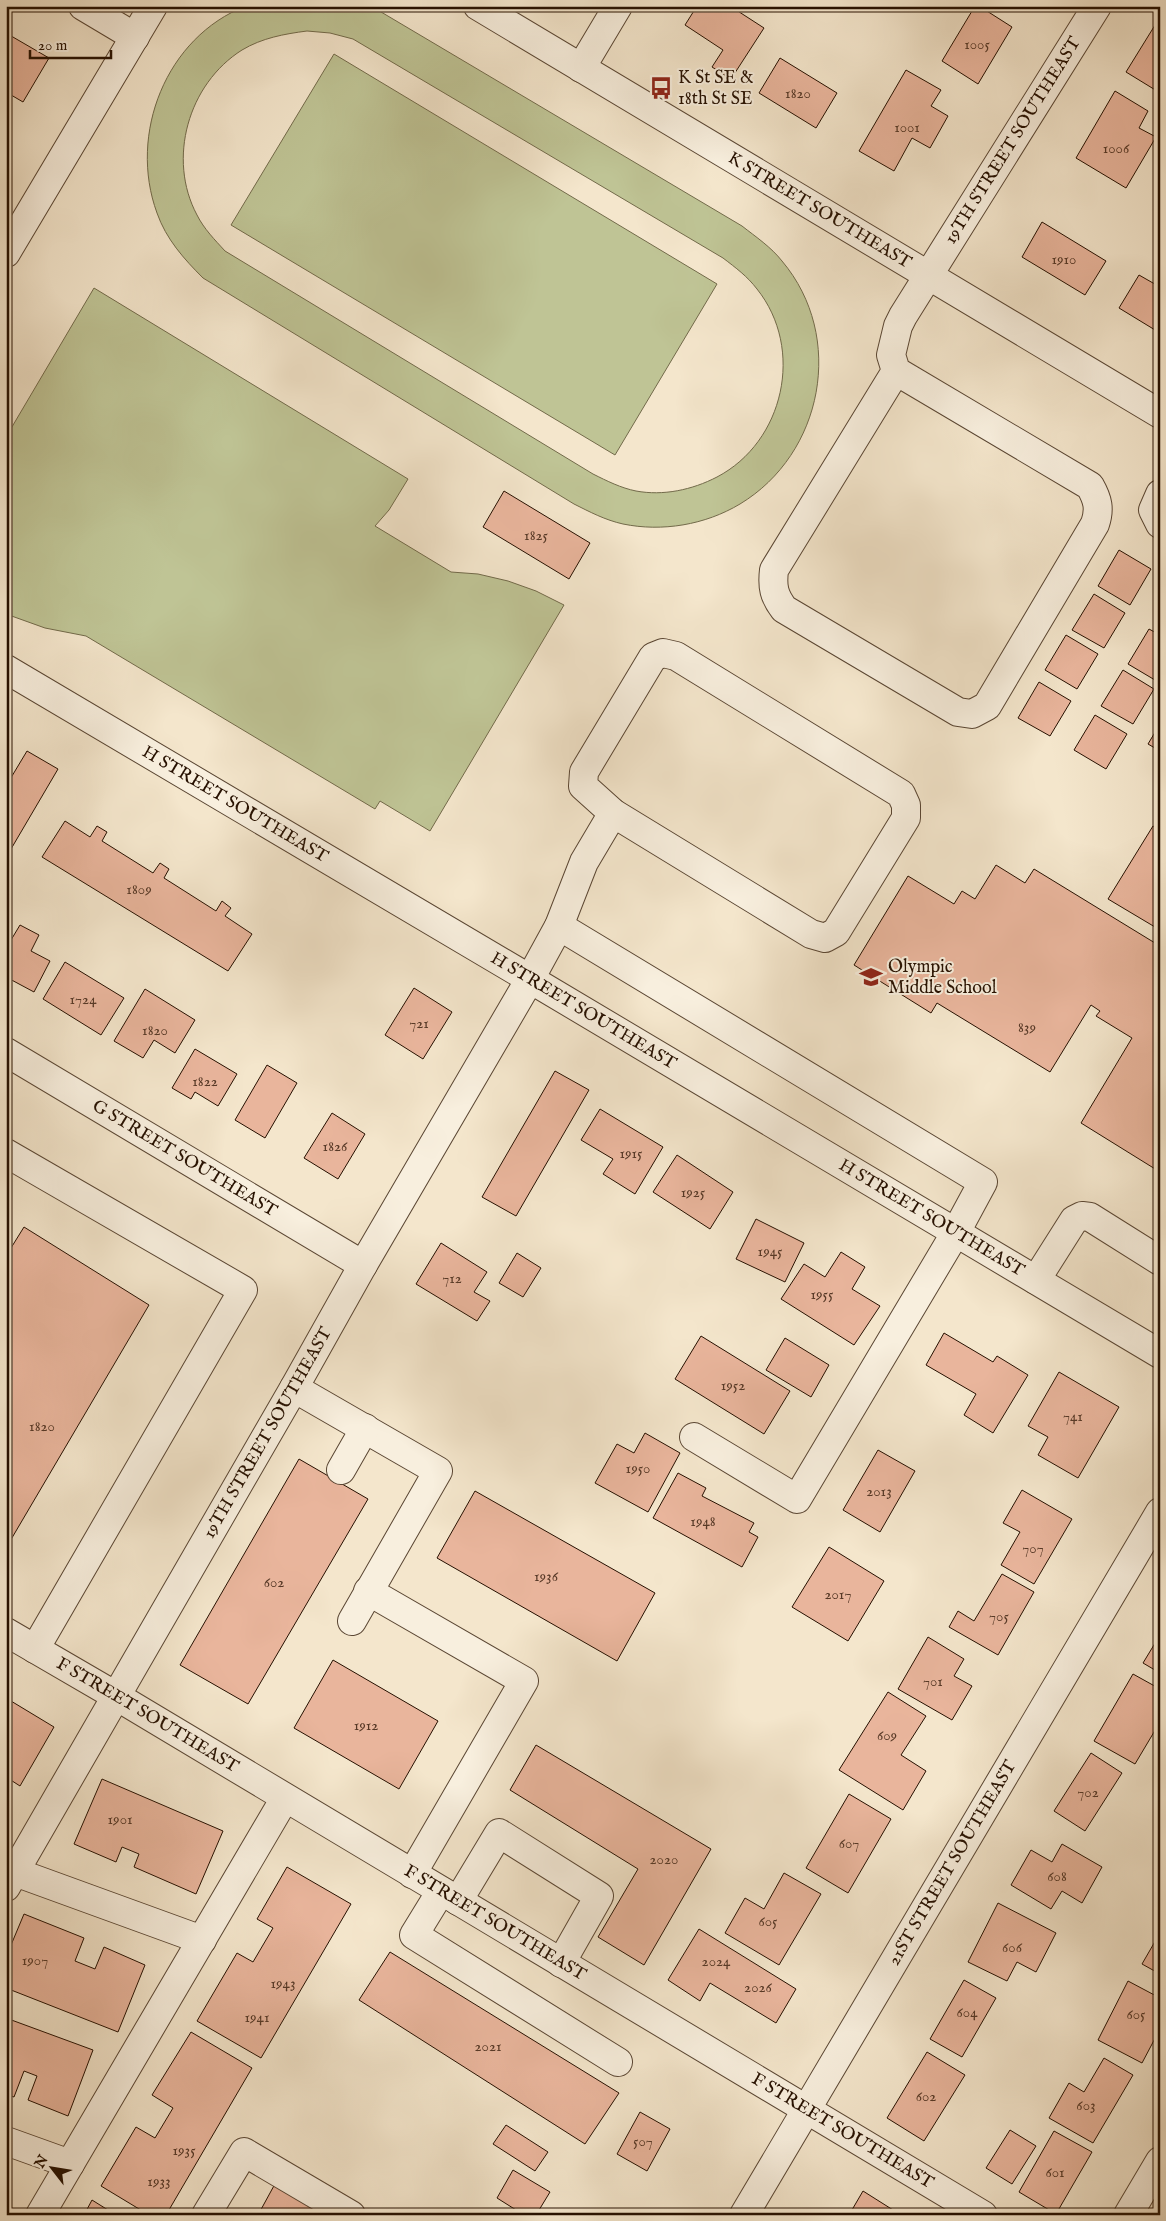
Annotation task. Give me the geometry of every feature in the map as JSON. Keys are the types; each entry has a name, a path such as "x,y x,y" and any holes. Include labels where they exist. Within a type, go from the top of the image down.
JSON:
{"street":[{"path":"83,6 135,37"},
{"path":"6,253 153,6"},
{"name":"K STREET SOUTHEAST","path":"478,6 1160,414"},
{"path":"581,68 618,6"},
{"name":"19TH STREET SOUTHEAST","path":"896,371 891,356 898,326 927,275 1097,6"},
{"path":"896,371 1090,486 1098,500 1098,515 1095,524 987,706 972,714 958,712 784,609 776,598 772,586 774,570 896,371"},
{"path":"1160,494 1153,510 1160,524"},
{"path":"663,653 676,656 901,794 906,805 906,818 836,932 825,938 811,934 613,813 584,786 584,772 653,657 663,653"},
{"name":"H STREET SOUTHEAST","path":"6,669 1160,1354"},
{"name":"19TH STREET SOUTHEAST","path":"11,1880 363,1265 530,979 559,926 584,862 613,813"},
{"path":"559,926 983,1182 956,1232 797,1499 694,1437"},
{"name":"G STREET SOUTHEAST","path":"6,1052 363,1265"},
{"path":"6,1153 243,1290 35,1649"},
{"path":"1036,1280 1074,1220 1082,1216 1090,1217 1160,1261"},
{"path":"294,1388 438,1471 352,1621"},
{"path":"341,1470 365,1428"},
{"name":"21ST STREET SOUTHEAST","path":"744,2215 1160,1512"},
{"path":"368,1591 524,1681 412,1874"},
{"name":"F STREET SOUTHEAST","path":"6,1632 983,2215"},
{"path":"40,2215 285,1798"},
{"path":"562,1963 599,1896 498,1833 449,1896 414,1935 618,2062"},
{"path":"11,1880 202,1940"},
{"path":"6,2141 70,2164"},
{"path":"206,2215 244,2152 351,2215"},
{"path":"1128,2215 1160,2161"}],"green space":[{"path":"246,6 371,6 742,226 782,261 802,291 814,324 819,358 816,392 807,425 791,456 768,482 740,504 712,517 698,522 668,527 638,526 616,522 598,516 574,504 203,278 176,248 165,231 157,213 149,183 147,152 151,121 161,91 175,64 194,40 218,21","holes":["298,32 330,33 353,39 723,258 749,280 772,313 780,339 783,366 780,392 772,418 758,441 740,461 707,482 677,491 646,492 630,490 614,484 593,474 225,251 200,220 188,193 184,170 184,147 188,124 196,102 208,82 223,65 242,50 257,42"]},
{"path":"334,54 717,284 615,455 231,225"},
{"path":"94,288 408,479 389,510 375,526 451,572 478,574 508,581 536,591 564,605 430,831 380,801 375,809 86,636 45,628 6,614 6,437"}],"building":[{"path":"697,6 730,6 764,28 731,79 712,67 723,50 685,25"},
{"path":"975,6 979,6 1012,27 978,84 942,61"},
{"path":"1160,17 1160,87 1157,91 1126,72"},
{"path":"6,33 49,58 23,102 6,92"},
{"path":"780,58 837,93 816,128 759,93"},
{"path":"906,70 941,90 931,106 948,116 930,148 912,138 894,171 859,151"},
{"path":"1115,91 1148,111 1139,128 1156,137 1126,188 1076,158"},
{"path":"1042,222 1106,261 1085,295 1022,257"},
{"path":"1139,275 1160,287 1160,333 1119,308"},
{"path":"504,491 590,543 569,579 483,527"},
{"path":"1119,550 1151,569 1130,605 1098,586"},
{"path":"1094,594 1125,613 1104,648 1072,630"},
{"path":"1149,629 1160,635 1160,683 1128,664"},
{"path":"1066,635 1098,654 1077,689 1045,670"},
{"path":"1123,670 1154,689 1133,724 1101,706"},
{"path":"1039,682 1071,701 1050,736 1018,718"},
{"path":"1095,715 1127,734 1106,769 1074,750"},
{"path":"1160,724 1160,751 1148,744"},
{"path":"27,751 58,769 11,849 6,846 6,786"},
{"path":"65,821 90,837 97,826 107,832 102,841 153,873 160,863 169,869 164,878 216,911 222,901 231,908 225,916 252,934 228,971 42,857"},
{"path":"1153,826 1160,830 1160,930 1108,899"},
{"name":"Olympic Middle School","path":"996,865 1025,883 1034,869 1155,943 1160,936 1160,1172 1081,1123 1132,1038 1096,1016 1100,1011 1091,1005 1050,1072 937,1003 931,1013 854,965 908,876 954,904 962,891 975,899"},
{"path":"20,925 39,935 31,951 50,961 34,992 6,977 6,937 11,940"},
{"path":"65,962 124,998 101,1035 43,999"},
{"path":"414,988 452,1012 423,1059 385,1035"},
{"path":"145,989 195,1020 175,1053 154,1040 143,1058 114,1041"},
{"path":"195,1049 237,1074 218,1106 195,1092 191,1099 172,1088"},
{"path":"267,1065 297,1083 265,1138 235,1120"},
{"path":"555,1071 589,1090 516,1216 482,1197"},
{"path":"600,1109 663,1147 635,1194 603,1174 613,1159 581,1140"},
{"path":"332,1113 365,1134 338,1179 304,1158"},
{"path":"677,1155 733,1192 710,1229 653,1192"},
{"path":"756,1219 804,1243 785,1282 736,1259"},
{"path":"24,1227 149,1305 6,1548 6,1256"},
{"path":"441,1243 487,1272 474,1292 490,1301 477,1321 416,1284"},
{"path":"841,1252 865,1267 852,1289 880,1306 854,1345 781,1299 804,1264 825,1277"},
{"path":"517,1253 541,1268 523,1297 499,1283"},
{"path":"944,1333 993,1362 997,1356 1028,1375 993,1433 964,1415 976,1394 926,1365"},
{"path":"701,1336 790,1391 764,1434 675,1379"},
{"path":"785,1338 829,1365 811,1397 766,1370"},
{"path":"1059,1372 1119,1407 1078,1478 1038,1455 1048,1437 1028,1426"},
{"path":"645,1433 680,1453 648,1512 595,1483 617,1444 634,1453"},
{"path":"878,1450 915,1471 880,1532 843,1510"},
{"path":"299,1459 368,1499 248,1704 180,1665"},
{"path":"678,1473 706,1488 702,1496 754,1523 749,1532 758,1537 742,1567 653,1518"},
{"path":"1022,1490 1072,1519 1034,1584 1001,1565 1020,1532 1003,1523"},
{"path":"475,1491 655,1593 617,1661 437,1558"},
{"path":"829,1547 884,1581 848,1641 792,1607"},
{"path":"1002,1574 1034,1592 998,1655 949,1627 958,1611 974,1621"},
{"path":"1160,1635 1160,1673 1143,1663"},
{"path":"928,1637 964,1659 954,1676 972,1686 952,1720 898,1689"},
{"path":"333,1660 438,1721 399,1789 294,1728"},
{"path":"1133,1674 1160,1689 1160,1722 1135,1764 1094,1741"},
{"path":"888,1692 926,1716 901,1755 926,1771 903,1810 839,1770"},
{"path":"6,1698 54,1727 20,1786 6,1777"},
{"path":"536,1745 711,1849 644,1965 598,1937 638,1869 510,1790"},
{"path":"1091,1753 1122,1773 1085,1831 1054,1811"},
{"path":"102,1779 223,1831 196,1894 134,1867 139,1854 122,1847 116,1862 74,1844"},
{"path":"849,1794 891,1819 848,1893 806,1868"},
{"path":"1062,1844 1102,1867 1082,1903 1062,1891 1051,1909 1011,1885 1031,1850 1052,1862"},
{"path":"287,1867 351,1904 261,2058 197,2021 237,1953 253,1962 273,1928 257,1919"},
{"path":"784,1873 821,1894 779,1965 725,1933 745,1898 764,1909"},
{"path":"998,1903 1056,1933 1036,1972 1017,1962 1007,1981 968,1962"},
{"path":"24,1914 84,1938 75,1961 95,1969 104,1947 145,1965 118,2032 6,1988 6,1957"},
{"path":"699,1929 796,1989 776,2023 710,1983 700,2001 668,1980"},
{"path":"1157,1938 1160,1940 1160,1974 1142,1964"},
{"path":"390,1952 619,2093 585,2144 359,2000"},
{"path":"964,1980 996,1998 962,2057 930,2039"},
{"path":"1128,1981 1160,1998 1160,2029 1142,2063 1098,2040"},
{"path":"6,2018 93,2050 68,2116 28,2100 37,2076 24,2071 14,2097 6,2094"},
{"path":"191,2032 252,2068 166,2215 149,2215 101,2186 136,2127 155,2138 173,2108 152,2095"},
{"path":"927,2052 965,2075 924,2141 887,2118"},
{"path":"1104,2058 1133,2075 1093,2143 1049,2118 1069,2083 1084,2092"},
{"path":"640,2112 670,2129 647,2171 617,2154"},
{"path":"506,2125 548,2152 535,2171 493,2144"},
{"path":"1010,2130 1036,2146 1012,2184 986,2168"},
{"path":"1054,2131 1092,2152 1056,2214 1019,2192"},
{"path":"513,2170 550,2192 536,2215 524,2215 497,2198"},
{"path":"276,2182 318,2206 313,2215 258,2215"},
{"path":"863,2191 901,2215 849,2215"},
{"path":"92,2200 116,2215 84,2215"}],"place":[{"name":"K St SE & 18th St SE","path":"661,88"},
{"name":"Olympic Middle School","path":"871,977"}]}
